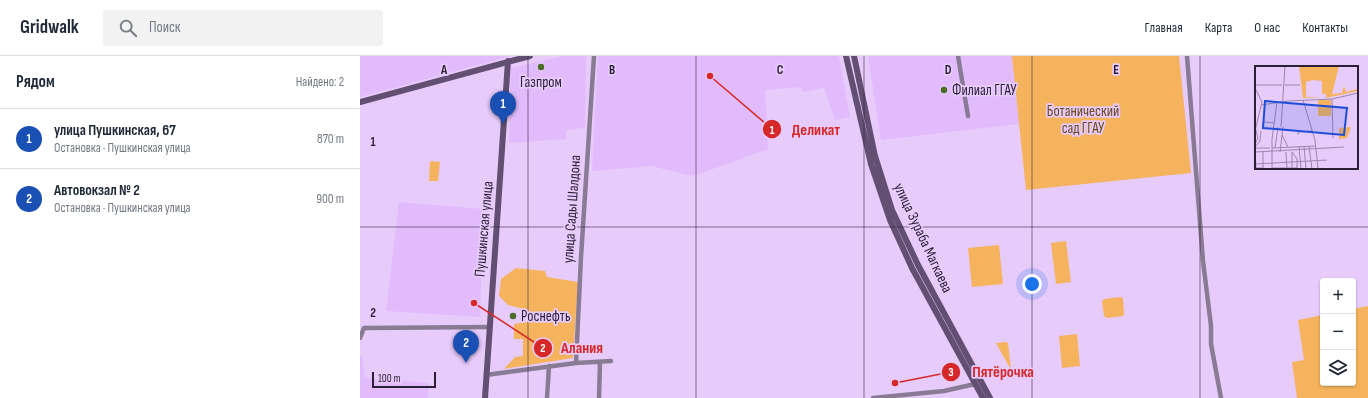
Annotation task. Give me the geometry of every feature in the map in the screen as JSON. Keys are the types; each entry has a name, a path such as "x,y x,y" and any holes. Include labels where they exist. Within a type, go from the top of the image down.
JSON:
{"main road":[{"path":"360,102 530,56"},
{"name":"улица Зураба Магкаева","path":"846,56 875,176 890,220 990,398"},
{"name":"улица Зураба Магкаева","path":"854,56 877,162 892,210 915,266 983,398"},
{"name":"Пушкинская улица","path":"485,398 508,61"}],"street":[{"name":"улица Сады Шалдона","path":"576,363 581,257 594,56"},
{"path":"958,56 968,116"},
{"path":"1186,56 1203,261 1211,326 1211,344 1218,373 1221,398"},
{"path":"360,338 364,328 489,327"},
{"path":"486,375 549,366 611,361"},
{"path":"599,398 600,362"},
{"path":"547,398 549,366"},
{"path":"873,398 944,391 975,384"}],"shaded area":[{"path":"360,56 510,56 360,97"},
{"path":"564,56 586,56 585,128 566,130 566,139 509,143 511,68"},
{"path":"598,56 839,56 850,117 835,120 824,88 803,92 801,87 765,90 768,149 693,176 651,166 592,171"},
{"name":"Филиал ГГАУ","path":"868,56 1012,56 1019,124 881,140"},
{"path":"399,202 483,209 480,317 386,311"},
{"path":"360,356 362,356 365,378 429,383 428,398 360,398"}],"green space":[{"name":"Ботанический сад ГГАУ","path":"1012,56 1179,56 1191,173 1026,190"},
{"path":"430,161 440,162 438,181 429,181"},
{"path":"1066,241 1071,282 1056,284 1051,243"},
{"path":"999,245 1003,284 972,287 968,248"},
{"path":"516,268 545,271 547,277 578,282 573,358 504,369 515,357 523,356 523,339 514,339 514,324 527,322 527,310 508,305 499,296 501,279"},
{"path":"1121,297 1123,299 1123,316 1107,318 1104,316 1102,301 1104,299"},
{"path":"1368,306 1368,398 1297,398 1292,362 1304,360 1298,320 1320,316 1320,386 1356,386 1356,308"},
{"path":"1077,334 1080,366 1062,368 1059,336"},
{"path":"996,343 1008,343 1011,370"}],"place":[{"name":"Газпром","path":"541,67"},
{"name":"Деликат","path":"710,76"},
{"name":"Филиал ГГАУ","path":"944,90"},
{"name":"улица Пушкинская, 67","path":"503,124"},
{"name":"Алания","path":"474,303"},
{"name":"Роснефть","path":"513,316"},
{"name":"Автовокзал № 2","path":"466,363"},
{"name":"Пятёрочка","path":"895,383"}]}
